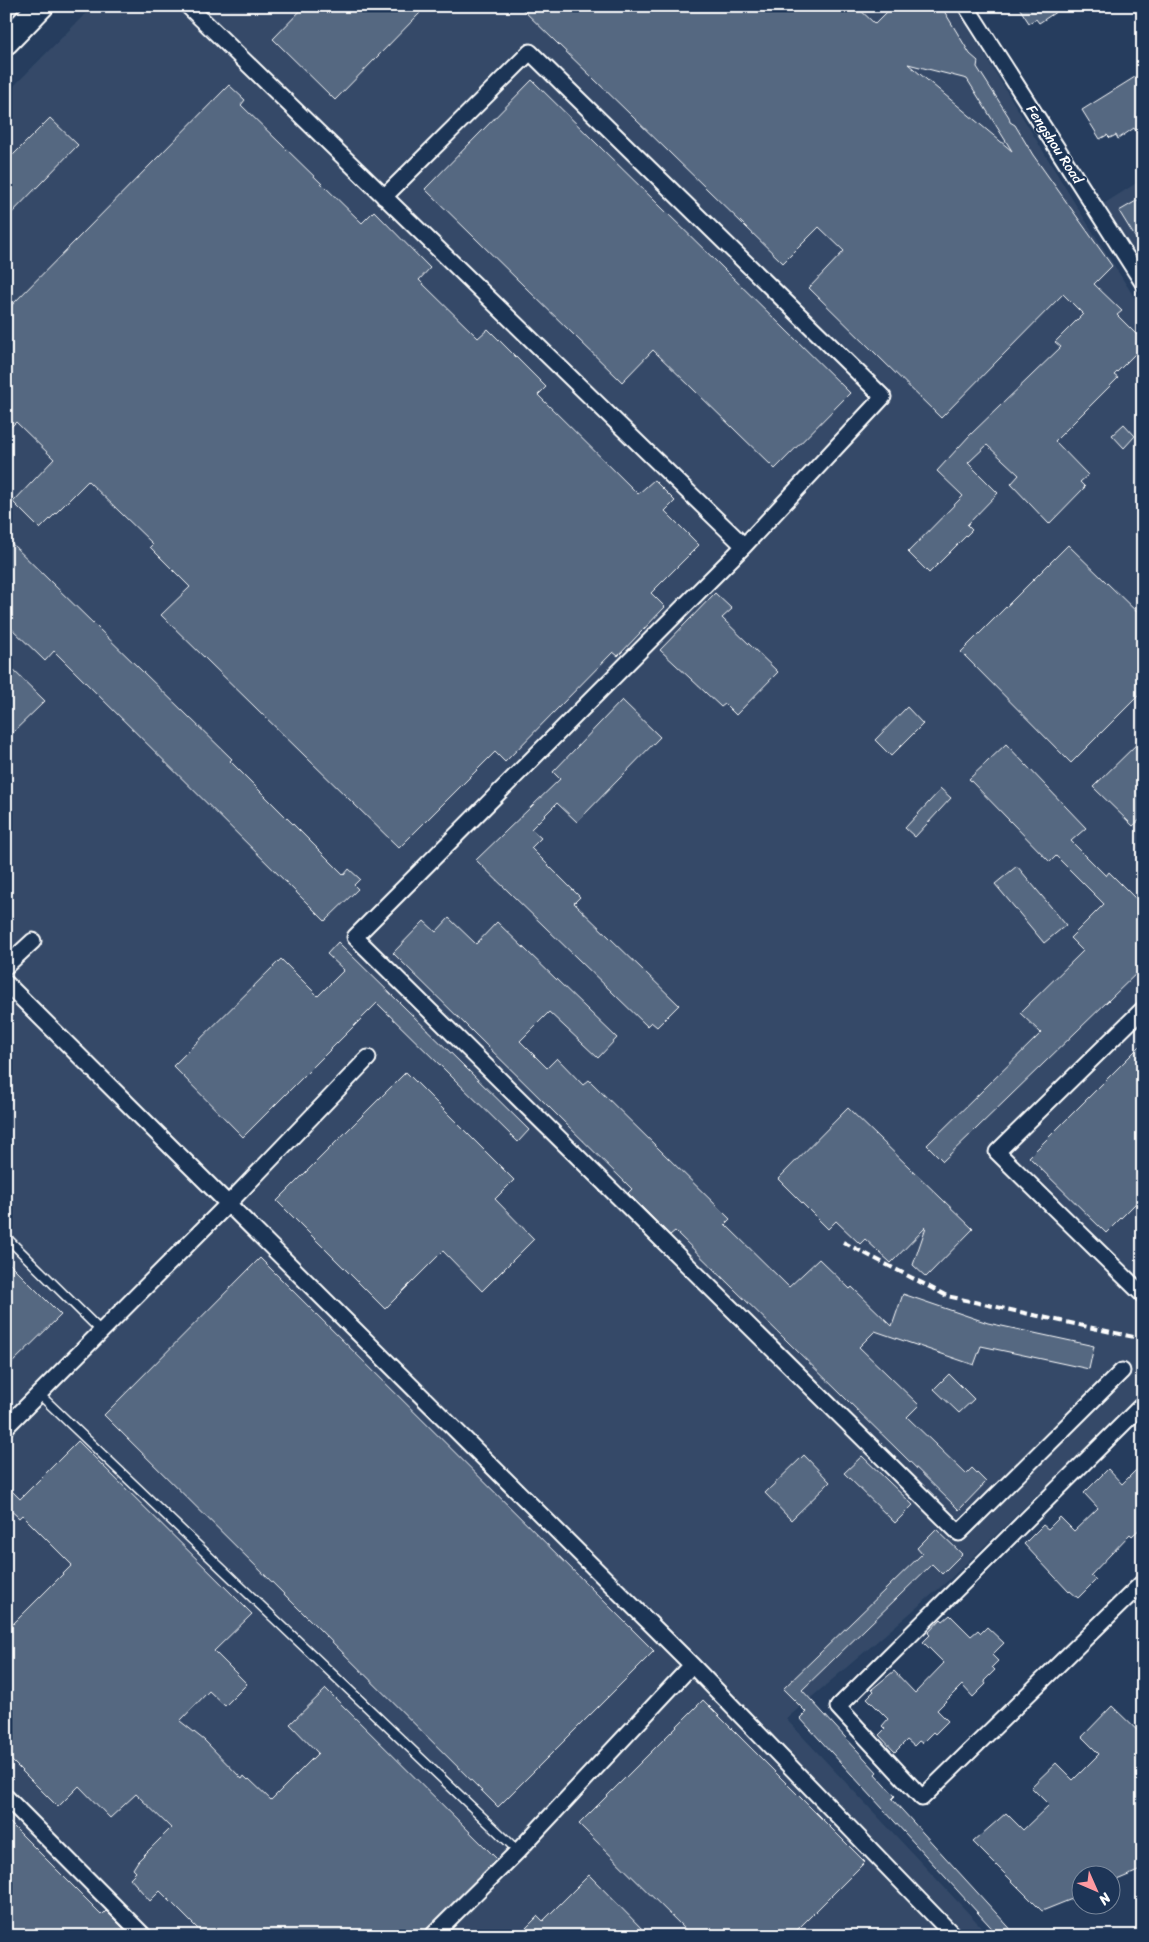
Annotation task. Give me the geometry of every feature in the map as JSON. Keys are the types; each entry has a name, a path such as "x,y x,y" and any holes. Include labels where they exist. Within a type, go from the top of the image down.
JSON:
{"main road":[{"path":"6,42 41,6"}],"street":[{"path":"188,6 744,546"},
{"name":"Fengshou Road","path":"966,6 1143,283"},
{"path":"384,197 530,52 883,397 744,546 356,937 959,1533 1122,1371"},
{"path":"6,966 33,941"},
{"path":"6,983 692,1665 954,1936"},
{"path":"1143,1009 997,1152 1143,1295"},
{"path":"6,1427 228,1204 368,1058"},
{"path":"1143,1404 838,1707 922,1798 1143,1582"},
{"path":"432,1936 518,1851 692,1665"},
{"path":"6,1797 144,1936"}],"lane":[{"path":"6,1237 101,1331"},
{"path":"39,1394 518,1851"}],"shaded area":[{"path":"93,6 955,6 1077,207 1143,311 1143,1393 949,1580 786,1719 990,1936 6,1936 6,94"},
{"path":"1143,179 1143,283 1097,208"}],"building":[{"path":"305,6 414,6 420,13 335,100 273,39"},
{"path":"519,6 856,6 875,24 893,6 941,6 970,54 978,61 977,67 1009,117 1010,122 1015,125 1033,155 1112,266 1094,284 1122,311 1117,315 1143,341 1143,346 1114,375 1118,378 1055,441 1088,475 1080,482 1085,487 1049,524 1011,484 1019,475 987,445 968,463 998,493 967,525 972,530 929,573 908,552 963,496 937,471 970,435 1061,347 1055,342 1083,314 1063,294 941,418 809,288 844,251 819,227 783,263","holes":["908,64 967,79 1012,151"]},
{"path":"1018,6 1065,6 1039,23 1036,19 1029,23"},
{"path":"1143,72 1143,143 1134,128 1118,139 1116,135 1110,138 1107,135 1100,139 1082,110"},
{"path":"532,80 850,393 775,469 653,350 622,382 425,189"},
{"path":"229,85 245,100 241,105 362,223 374,211 430,268 419,280 478,338 488,329 546,387 538,395 638,494 654,480 675,501 665,511 699,545 651,593 665,607 618,656 613,652 505,762 495,752 399,848 161,615 190,587 150,547 153,544 88,481 40,529 13,502 54,459 16,422 6,432 6,311"},
{"path":"50,118 78,145 6,219 6,149 13,155"},
{"path":"1143,197 1143,250 1119,211"},
{"path":"1124,424 1135,436 1124,448 1112,435"},
{"path":"6,538 232,759 230,761 344,875 349,869 360,879 354,885 358,889 325,921 54,651 45,661 6,623"},
{"path":"1068,545 1143,618 1143,691 1071,763 961,652"},
{"path":"715,593 732,609 722,618 778,672 736,715 725,704 721,707 660,650"},
{"path":"6,663 45,701 6,739"},
{"path":"622,700 660,737 577,822 557,803 531,829 541,838 531,848 580,897 574,903 679,1005 657,1027 651,1022 647,1026 476,860 560,779 553,772"},
{"path":"907,707 923,724 891,756 875,740"},
{"path":"1143,738 1143,817 1133,826 1093,787"},
{"path":"1006,744 1086,828 1071,841 1106,876 1109,872 1143,906 1143,967 943,1161 927,1145 1041,1033 1020,1013 1083,951 1070,938 1104,904 1056,856 1050,862 969,779"},
{"path":"941,789 951,798 915,837 905,828"},
{"path":"1017,866 1066,925 1044,943 995,884"},
{"path":"449,918 476,944 497,922 617,1038 598,1058 549,1012 520,1041 547,1068 557,1058 583,1085 589,1080 730,1219 725,1224 789,1287 819,1259 850,1289 852,1287 892,1326 903,1294 988,1323 1094,1346 1089,1369 981,1346 974,1365 875,1331 859,1347 919,1405 907,1417 966,1474 972,1468 986,1482 959,1510 675,1231 670,1235 628,1193 632,1189 393,953 424,921 436,932"},
{"path":"338,942 529,1130 518,1142 377,1003 243,1137 173,1066 281,959 318,996 344,970 327,954"},
{"path":"1143,1043 1143,1196 1106,1233 1029,1157"},
{"path":"406,1072 514,1180 495,1199 534,1239 482,1291 443,1251 385,1309 277,1201"},
{"path":"848,1108 973,1229 926,1277 913,1265 926,1227 891,1263 865,1239 860,1244 836,1221 828,1229 778,1179"},
{"path":"260,1258 654,1651 498,1807 104,1415"},
{"path":"6,1260 61,1315 6,1369"},
{"path":"949,1374 974,1399 959,1413 934,1389"},
{"path":"78,1441 252,1614 214,1651 247,1684 225,1706 209,1691 180,1721 204,1740 242,1779 244,1776 249,1779 271,1800 318,1753 290,1724 326,1689 497,1859 421,1936 205,1936 160,1891 150,1901 130,1878 136,1872 133,1869 138,1861 171,1828 136,1794 110,1818 79,1786 58,1807 6,1755 6,1631 72,1565 22,1515 19,1518 6,1506 6,1485 20,1499"},
{"path":"804,1455 830,1482 791,1520 765,1493"},
{"path":"862,1456 913,1505 895,1523 844,1473"},
{"path":"1143,1463 1143,1526 1132,1536 1130,1534 1091,1575 1096,1580 1078,1598 1069,1592 1024,1544 1043,1525 1048,1529 1060,1517 1074,1531 1098,1508 1084,1493 1108,1469 1122,1484"},
{"path":"936,1529 962,1554 942,1574 932,1564 802,1690 877,1772 875,1774 895,1796 892,1799 1017,1936 999,1936 800,1718 806,1712 783,1689 922,1554 917,1548"},
{"path":"950,1615 971,1636 978,1630 981,1633 987,1627 1004,1643 992,1655 998,1661 992,1667 995,1670 984,1681 986,1684 973,1697 962,1685 937,1710 948,1721 935,1734 933,1732 922,1743 919,1741 914,1746 907,1740 895,1752 879,1735 885,1729 882,1726 888,1719 867,1698 874,1691 872,1689 894,1671 915,1693 944,1663 923,1642 930,1635 928,1633 941,1619 943,1621"},
{"path":"703,1700 865,1862 791,1936 692,1936 579,1824"},
{"path":"1112,1706 1143,1736 1143,1773 1136,1779 1143,1785 1143,1869 1122,1878 1122,1864 1072,1864 1072,1899 1042,1911 973,1842 1006,1813 1023,1830 1049,1805 1031,1787 1056,1763 1073,1780 1099,1754 1082,1737"},
{"path":"6,1819 102,1915 106,1911 131,1936 6,1936"},
{"path":"589,1875 649,1936 518,1936 538,1916 543,1921"}],"railway":[{"path":"843,1242 947,1296 1143,1339"}]}
